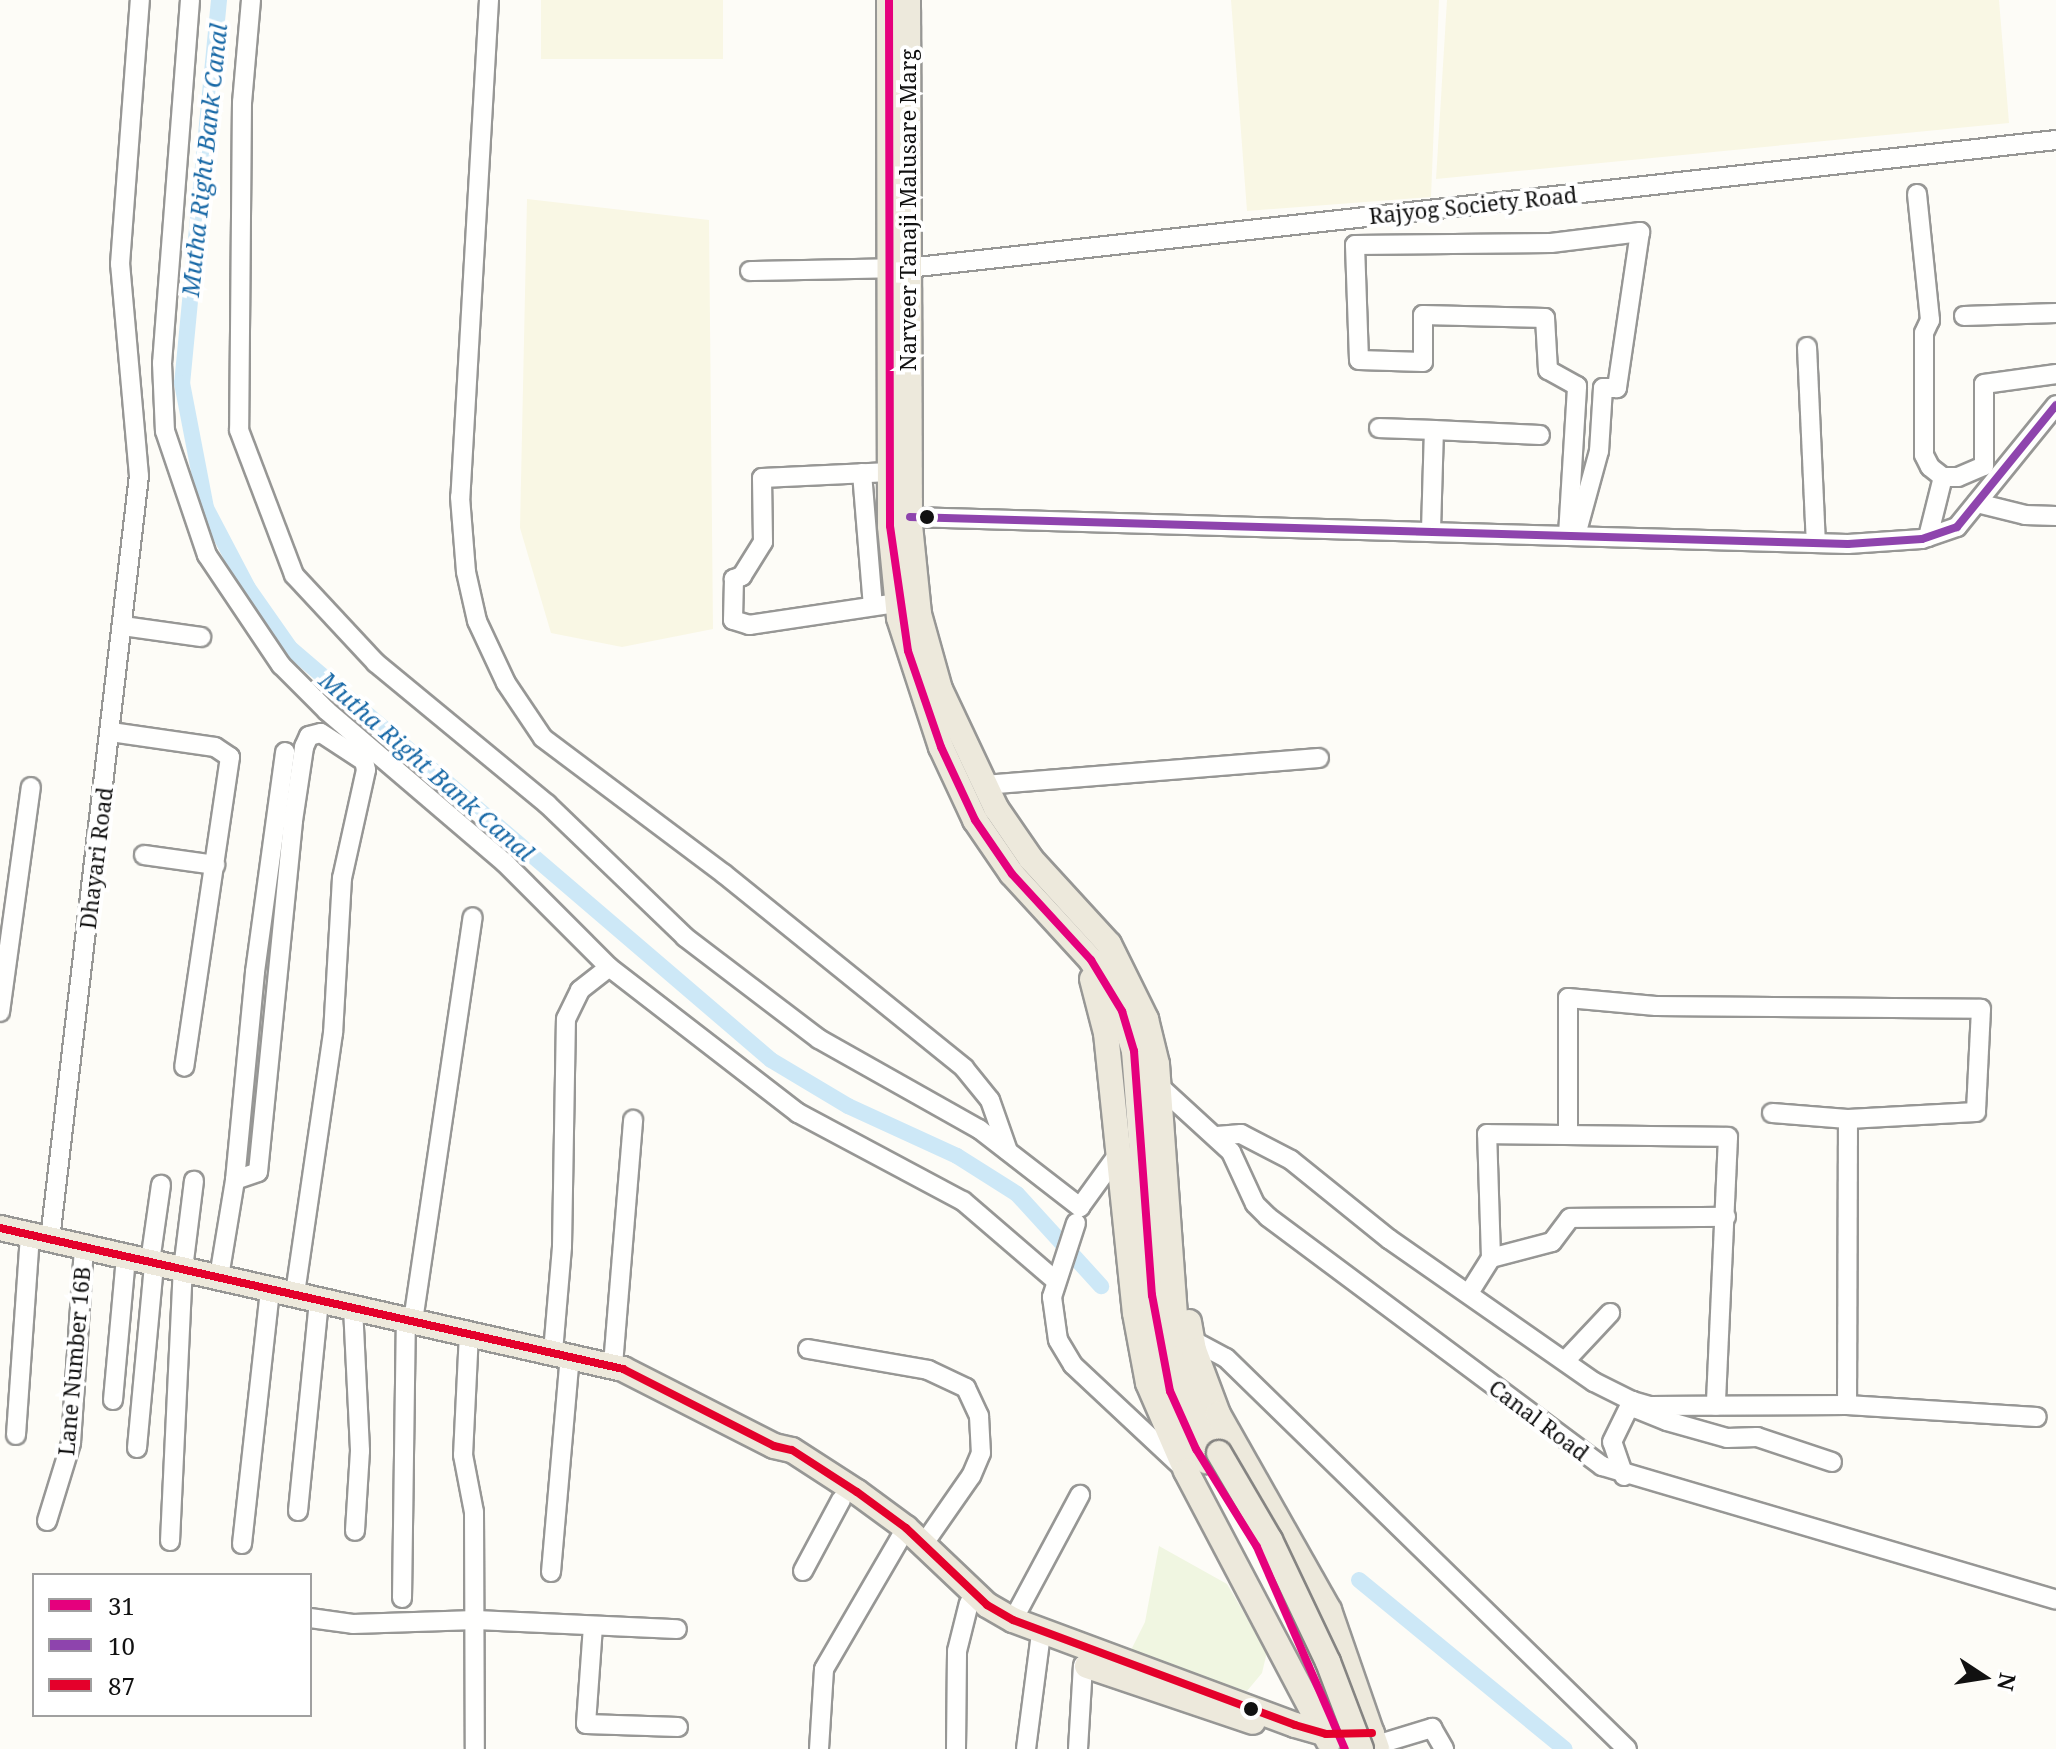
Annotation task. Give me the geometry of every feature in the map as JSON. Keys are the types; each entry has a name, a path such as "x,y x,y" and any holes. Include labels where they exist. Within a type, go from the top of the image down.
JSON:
{"main road":[{"name":"Narveer Tanaji Malusare Marg","path":"898,10 899,269 910,517 913,571 927,646 940,689 984,785 1031,859 1109,944 1146,1019 1159,1086 1178,1358 1198,1422 1203,1462"},
{"name":"Narveer Tanaji Malusare Marg","path":"899,269 885,604 975,820 1012,874 1079,947 1122,1011 1134,1051 1155,1327 1170,1391 1203,1462"},
{"path":"1079,947 1106,1033 1148,1383 1257,1547 1334,1744"},
{"path":"1159,1120 1175,1151 1192,1340 1218,1414 1329,1610 1371,1744"},
{"path":"0,1228 613,1365 774,1446 792,1450 909,1538 987,1605 1040,1640 1295,1725 1334,1744 1371,1744"},
{"path":"774,1446 785,1463 841,1500 909,1538 969,1603 1083,1665 1227,1715 1280,1729 1295,1725"},
{"path":"1203,1462 1270,1540 1371,1744"}],"street":[{"name":"Dhayari Road","path":"16,1435 40,1237 111,732 139,476 120,264 140,0"},
{"path":"190,0 162,363 165,431 207,555 281,665 327,711 504,862 609,967 798,1113 963,1201 1055,1280"},
{"path":"251,0 242,102 239,430 294,575 376,663 547,804 685,937 819,1039 979,1129 1078,1215"},
{"path":"489,0 460,497 466,572 477,621 506,683 543,738 724,874 964,1068 990,1100 1008,1152"},
{"name":"Rajyog Society Road","path":"750,271 899,269 2056,140"},
{"path":"1917,194 1930,320 1924,333 1924,455 1943,477"},
{"path":"1640,232 1617,388 1603,388 1598,454 1572,535 1577,386 1548,370 1545,318 1423,315 1423,362 1359,360 1355,245 1551,243 1640,232"},
{"path":"1964,316 2056,313"},
{"path":"1807,347 1816,543"},
{"path":"1943,477 1984,466 1984,384 2056,374"},
{"path":"910,517 1816,543 1928,537 1957,527 2056,405"},
{"path":"1379,428 1540,435"},
{"path":"1431,530 1434,430"},
{"path":"1573,455 1598,454"},
{"path":"862,473 885,604 749,625 733,620 734,579 742,576 763,542 762,478 862,473 890,472"},
{"path":"1928,537 1943,477"},
{"path":"1977,503 2025,515 2056,516"},
{"path":"123,626 201,637"},
{"path":"111,732 227,752 231,763 184,1067"},
{"path":"235,1180 258,1172 293,821 304,747 309,736 321,733 364,761 366,770 342,878 333,1033 307,1297 298,1511"},
{"path":"219,1277 235,1180 255,972 285,752"},
{"path":"984,785 1319,758"},
{"path":"0,1012 31,787"},
{"path":"144,855 215,865"},
{"path":"402,1598 406,1326 413,1321 473,917"},
{"path":"551,1572 561,1354 566,1019 580,990 609,967"},
{"path":"1568,1135 1568,998 1656,1006 1981,1009 1976,1112 1848,1119 1772,1113"},
{"name":"Canal Road","path":"1159,1086 1217,1136 1268,1217 1576,1451 1624,1476 2056,1600"},
{"path":"1847,1405 1848,1119"},
{"path":"613,1365 633,1120"},
{"path":"1217,1136 1241,1134 1291,1160 1389,1239 1565,1361 1632,1401 1637,1409 1727,1438 1749,1435 1832,1462"},
{"path":"1469,1293 1491,1258 1487,1134 1728,1137 1716,1406"},
{"path":"1119,1153 1078,1215 1055,1280 1052,1322 1073,1365 1203,1462"},
{"path":"170,1541 183,1269 194,1181"},
{"path":"137,1448 161,1185"},
{"path":"1491,1258 1552,1242 1570,1218 1726,1217"},
{"name":"Lane Number 16B","path":"47,1521 71,1443 84,1247"},
{"path":"113,1400 126,1257"},
{"path":"242,1544 270,1289"},
{"path":"353,1307 360,1451 355,1531"},
{"path":"1565,1361 1610,1313"},
{"path":"469,1333 463,1455 474,1512 475,1749"},
{"path":"1192,1340 1226,1358 1627,1749"},
{"path":"808,1349 928,1370 966,1388 979,1416 981,1453 971,1476 909,1538 824,1669 819,1749"},
{"path":"1632,1401 1716,1406 1847,1405 2037,1417"},
{"path":"1624,1476 1612,1442 1632,1401"},
{"path":"1013,1620 1080,1495"},
{"path":"803,1571 841,1500"},
{"path":"956,1749 957,1651 969,1603"},
{"path":"312,1618 353,1624 476,1620 677,1629"},
{"path":"593,1626 586,1724 678,1727"},
{"path":"1026,1749 1040,1640"},
{"path":"1078,1749 1083,1665"},
{"path":"1371,1744 1432,1728 1444,1749"}],"shaded area":[{"path":"541,0 723,0 723,59 541,59"},
{"path":"1231,0 1439,0 1431,197 1247,211"},
{"path":"1447,0 1999,0 2009,123 1436,179"},
{"path":"527,199 709,220 713,629 622,647 551,633 520,528"}],"green space":[{"path":"1159,1546 1227,1584 1267,1652 1262,1673 1247,1691 1129,1654 1145,1622"}],"waterway":[{"name":"Mutha Right Bank Canal","path":"219,0 182,383 206,508 248,588 290,648 771,1060 848,1106 957,1156 1017,1194 1101,1286"},
{"name":"Mutha Right Bank Canal","path":"1359,1580 1565,1749"}],"transit line":[{"name":"31","path":"889,0 890,526 908,651 941,747 975,820 1012,874 1091,960 1122,1011 1134,1051 1152,1295 1170,1391 1196,1449 1257,1547 1345,1749"},
{"name":"10","path":"910,517 1848,544 1922,539 1957,527 2056,405"},
{"name":"87","path":"0,1228 623,1369 774,1446 792,1450 906,1528 987,1605 1013,1620 1295,1725 1326,1734 1372,1733"}]}
